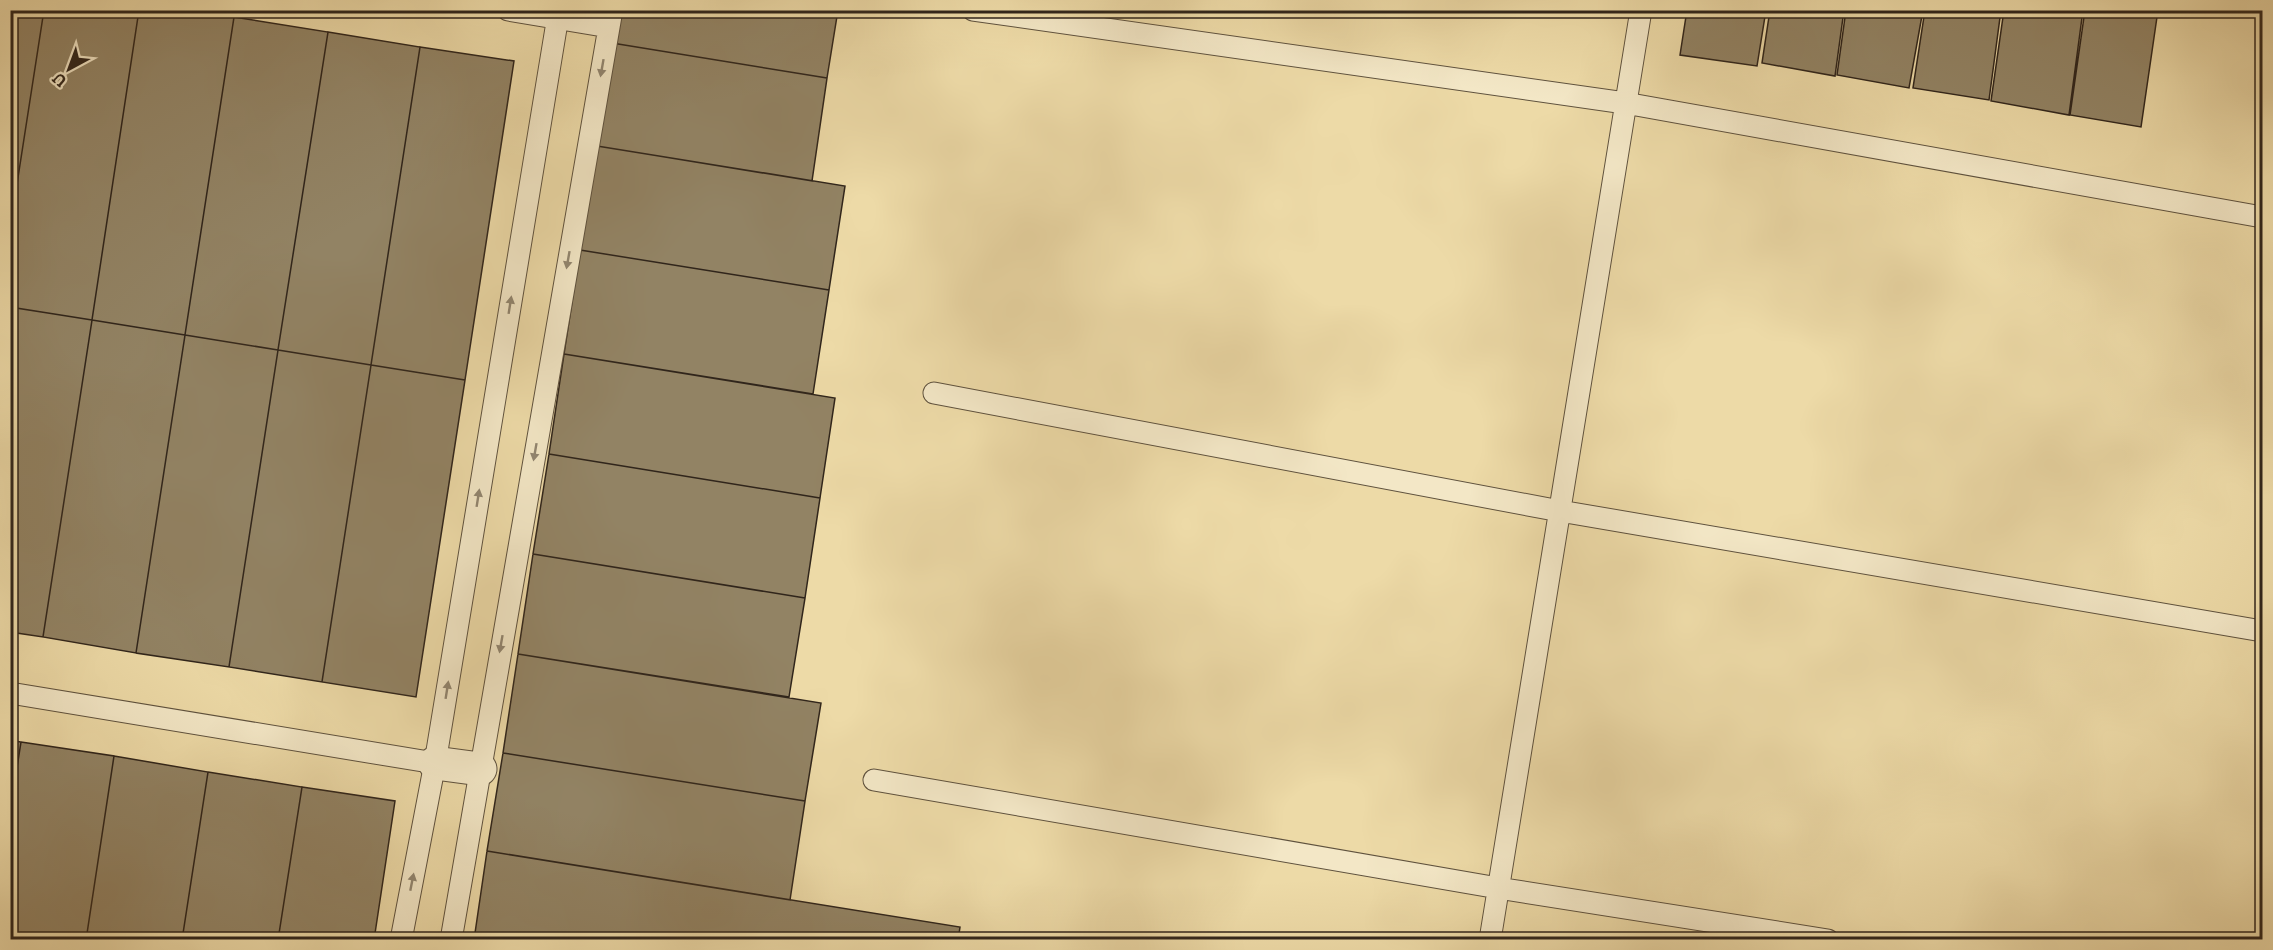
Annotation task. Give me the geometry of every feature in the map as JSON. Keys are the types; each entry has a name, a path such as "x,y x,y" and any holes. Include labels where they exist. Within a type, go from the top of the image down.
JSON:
{"street":[{"path":"435,763 480,769"}],"lane":[{"path":"451,939 610,19 508,10"},
{"path":"973,10 1625,103 2262,217"},
{"path":"1490,939 1641,10"},
{"path":"401,939 435,763 558,15"},
{"path":"934,393 1560,511 2262,631"},
{"path":"10,693 435,763"},
{"path":"874,780 1498,888 1827,939"}],"building":[{"path":"10,10 44,10 10,229"},
{"path":"44,10 139,10 92,320 10,307 10,229"},
{"path":"139,10 196,10 234,17 185,335 92,320"},
{"path":"617,10 838,10 827,78 612,43"},
{"path":"1687,10 1766,10 1757,66 1680,55"},
{"path":"1770,10 1844,10 1835,76 1762,63"},
{"path":"1846,10 1923,10 1909,88 1837,75"},
{"path":"1925,10 2001,10 1989,100 1913,88"},
{"path":"2004,10 2083,10 2069,115 1991,101"},
{"path":"2085,10 2158,10 2141,127 2070,115"},
{"path":"234,17 328,32 278,350 185,335"},
{"path":"328,32 420,47 371,365 278,350"},
{"path":"612,43 827,78 812,181 597,146"},
{"path":"420,47 514,61 465,380 371,365"},
{"path":"597,146 845,186 829,290 580,250"},
{"path":"580,250 829,290 813,394 564,354"},
{"path":"10,307 92,320 43,637 10,632"},
{"path":"92,320 185,335 136,653 43,637"},
{"path":"185,335 278,350 229,667 136,653"},
{"path":"278,350 371,365 322,682 229,667"},
{"path":"564,354 835,398 820,498 549,454"},
{"path":"371,365 465,380 416,697 322,682"},
{"path":"549,454 820,498 805,598 533,554"},
{"path":"533,554 805,598 789,697 518,654"},
{"path":"518,654 821,703 805,801 503,753"},
{"path":"10,740 21,742 10,812"},
{"path":"21,742 114,756 86,940 10,940 10,812"},
{"path":"503,753 805,801 790,900 487,851"},
{"path":"114,756 208,772 182,940 86,940"},
{"path":"208,772 302,787 278,940 182,940"},
{"path":"302,787 395,801 374,940 278,940"},
{"path":"487,851 960,927 958,940 474,940"}]}
